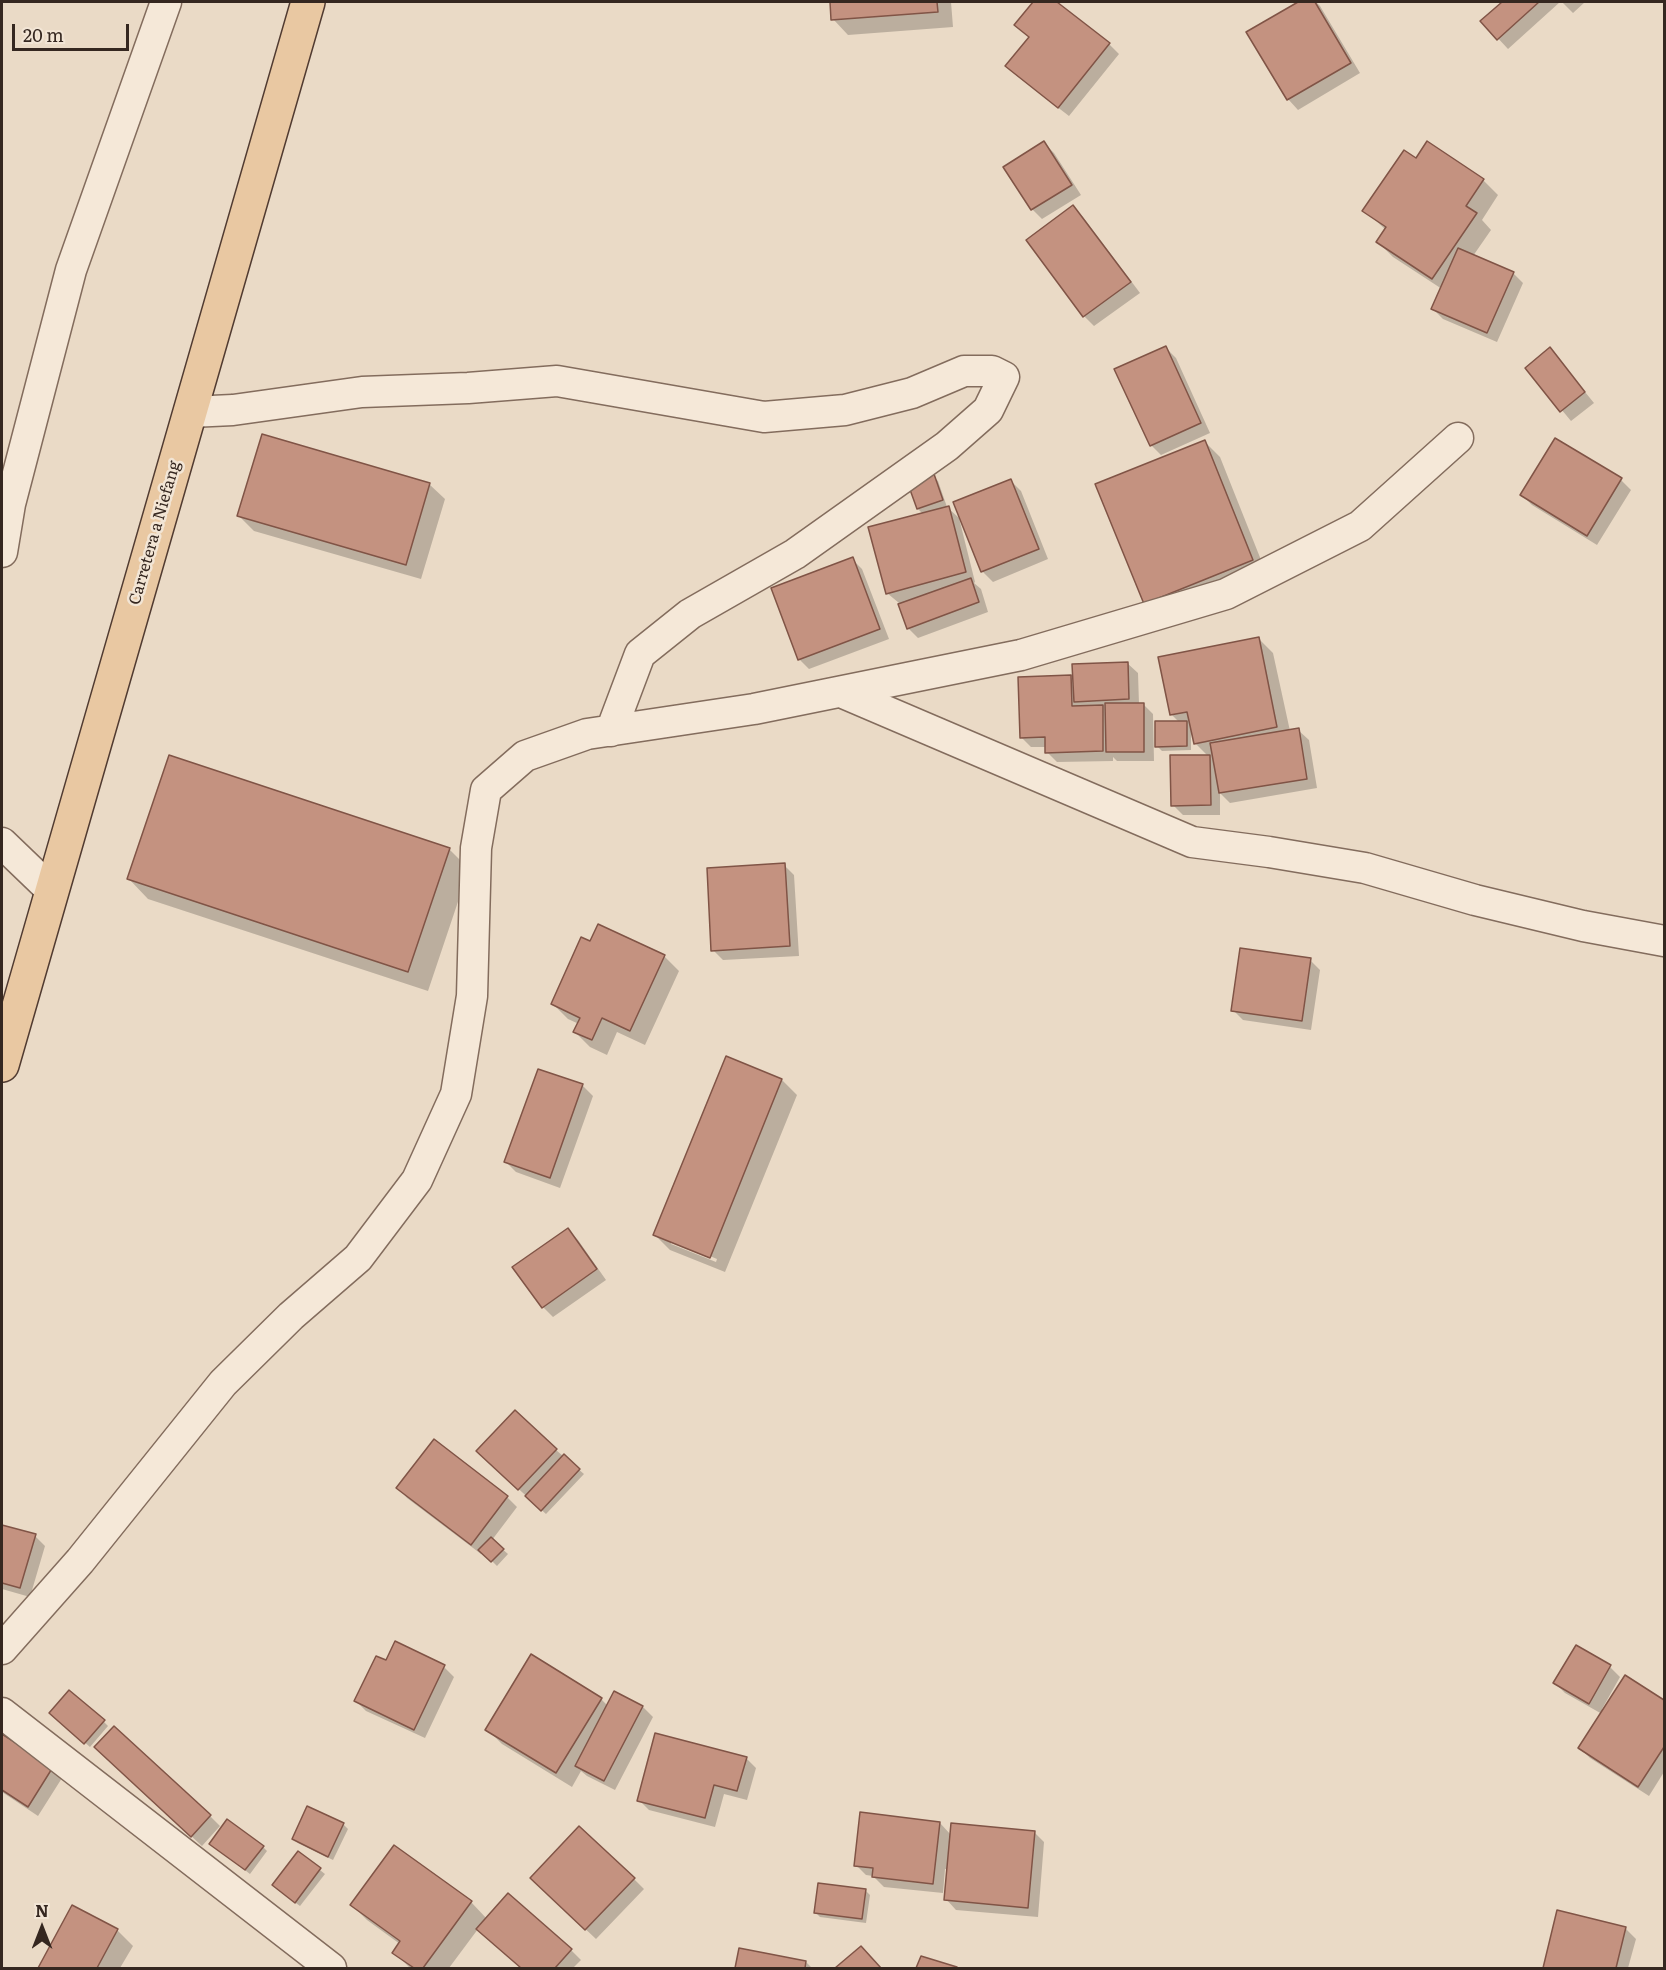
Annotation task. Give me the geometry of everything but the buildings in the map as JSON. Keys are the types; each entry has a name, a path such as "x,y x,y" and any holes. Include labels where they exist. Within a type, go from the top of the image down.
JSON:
{"main road":[{"name":"Carretera a Niefang","path":"2,1065 309,2"}],"street":[{"path":"2,552 10,504 71,270 166,2"},
{"path":"190,412 233,410 362,392 468,388 557,381 764,417 845,410 912,393 964,371 992,371 1004,377 988,410 947,446 795,554 690,614 639,654 611,730"},
{"path":"2,1649 81,1561 223,1383 291,1316 358,1258 417,1180 456,1094 472,996 476,848 486,790 525,756 587,734 754,708 1021,655 1226,594 1360,526 1458,438"},
{"path":"841,692 1192,842 1365,868 1475,900 1583,926 1665,941"},
{"path":"2,843 52,891"},
{"path":"2,1713 331,1968"}]}
